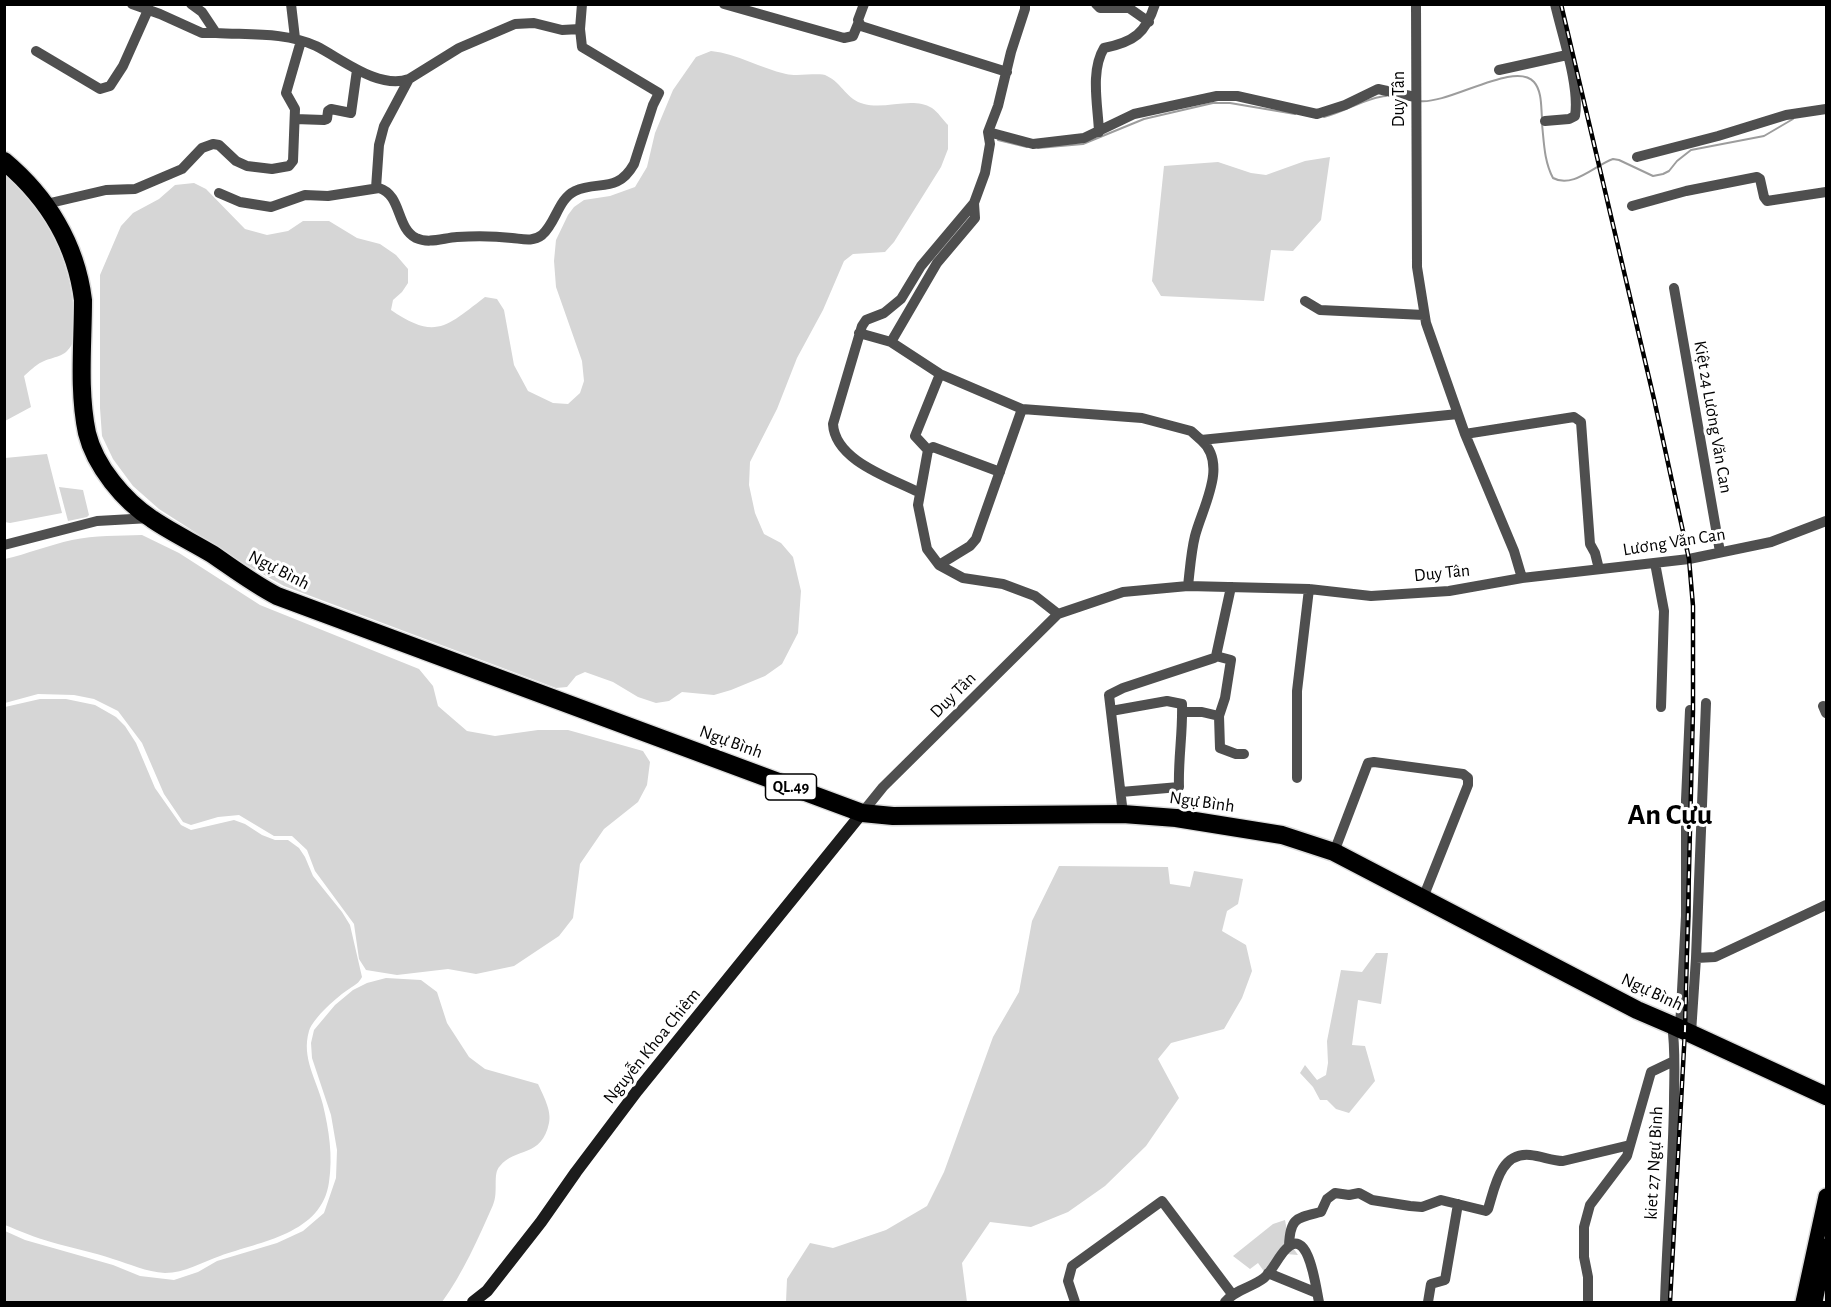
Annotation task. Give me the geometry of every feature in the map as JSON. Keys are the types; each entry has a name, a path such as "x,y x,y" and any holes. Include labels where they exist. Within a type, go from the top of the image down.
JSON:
{"highway":[{"name":"Ngự Bình","path":"4,161 46,204 67,239 81,285 83,300 82,391 87,433 93,452 105,474 150,518 211,554 250,582 277,596 862,813 893,816 1122,814 1176,818 1282,835 1334,852 1637,1010 1827,1096"}],"main road":[{"path":"1803,1302 1827,1196"},
{"path":"1815,1302 1827,1246"}],"street":[{"path":"132,4 202,33 298,39 357,70 381,79 401,82 459,48 515,24 534,23 562,30 580,29"},
{"path":"191,4 202,12 216,33"},
{"path":"46,204 106,190 135,189 182,169 202,148 213,144 219,145 236,161 247,166 272,169 289,166 293,161 295,109 286,93 298,39 291,4"},
{"path":"219,193 240,202 276,206 305,195 328,196 376,186 391,196 407,230 418,239 437,240 493,234 523,240 539,237 552,224 570,194 581,189 606,185 634,164 656,91 582,47 580,29 582,4"},
{"path":"724,4 844,38 853,36 864,4"},
{"path":"920,493 863,465 848,455 835,436 833,424 836,409 866,320 884,313 901,299 921,266 974,203 985,173 990,144 989,134 1025,4"},
{"path":"1096,4 1100,8 1129,8 1149,22"},
{"path":"1099,132 1097,72 1099,56 1104,48 1123,45 1144,30 1155,4"},
{"name":"Duy Tân","path":"862,813 884,787 1058,614 1123,592 1188,586 1308,589 1371,596 1449,591 1522,578 1498,508 1458,414 1424,315 1417,267 1416,4"},
{"path":"1545,122 1575,116 1576,98 1555,4"},
{"path":"36,51 100,89 110,86 123,66 148,10"},
{"path":"858,24 1007,72"},
{"path":"1499,70 1567,55"},
{"path":"295,119 325,120 331,109 351,113 357,70"},
{"path":"376,186 379,144 384,126 409,79"},
{"path":"989,134 1033,144 1084,138 1134,114 1217,96 1237,96 1317,114 1345,105 1378,89 1416,100"},
{"path":"1637,157 1786,115 1827,109"},
{"path":"1632,206 1686,191 1757,177 1760,179 1767,201 1827,192"},
{"path":"891,342 937,263 975,218 974,203"},
{"name":"Kiệt 24 Lương Văn Can","path":"1674,288 1720,552"},
{"path":"1305,301 1320,310 1424,315"},
{"path":"860,333 891,342 940,374 1022,410 1142,418 1191,431 1206,444 1212,463 1213,476 1208,500 1198,522 1192,547 1188,586"},
{"path":"928,450 915,436 940,374"},
{"path":"939,565 970,546 976,539 1022,410"},
{"path":"1201,440 1458,414"},
{"path":"1466,434 1574,417 1581,422 1590,544 1599,569"},
{"path":"1000,472 933,447 928,450 918,505 927,549 939,565 963,578 1002,584 1035,596 1058,614"},
{"path":"4,545 97,521 150,518"},
{"name":"Lương Văn Can","path":"1522,578 1689,559 1771,542 1827,520"},
{"path":"1655,563 1664,611 1661,707"},
{"path":"1216,656 1231,587"},
{"path":"1297,778 1297,692 1308,589"},
{"path":"1122,814 1109,695 1123,687 1216,656 1231,660 1225,698 1219,716 1220,748 1236,754 1244,754"},
{"path":"1111,711 1167,700 1182,704 1178,760 1179,787 1121,792"},
{"path":"1681,1029 1696,958 1706,703"},
{"path":"1681,1029 1686,916 1686,800 1690,710"},
{"path":"1182,712 1202,712 1219,716"},
{"path":"1334,852 1368,763 1463,774 1468,778 1468,785 1423,898"},
{"name":"Nguyễn Khoa Chiêm","path":"473,1302 487,1291 503,1272 637,1091 862,813"},
{"path":"1696,958 1715,957 1827,905"},
{"name":"kiet 27 Ngự Bình","path":"1665,1302 1667,1230 1673,1155 1674,1060 1681,1029"},
{"path":"1588,1302 1584,1227 1590,1205 1627,1156 1651,1072 1674,1060"},
{"path":"1289,1246 1289,1235 1297,1219 1321,1212 1327,1199 1335,1193 1349,1195 1359,1193 1372,1200 1410,1206 1422,1206 1441,1200 1486,1211 1501,1169 1521,1155 1563,1161 1630,1145"},
{"path":"1075,1302 1068,1281 1072,1266 1162,1201 1229,1298 1263,1279 1289,1246 1296,1243 1301,1244 1307,1251 1318,1298"},
{"path":"1428,1302 1431,1284 1445,1280 1458,1204"},
{"path":"1268,1274 1318,1298"}],"shaded area":[{"path":"711,51 786,74 827,76 853,99 864,104 916,103 924,105 932,108 948,125 948,149 941,167 894,242 885,252 853,254 844,261 823,310 797,358 777,409 750,462 749,485 755,513 764,534 781,543 793,557 801,591 798,633 782,664 765,676 714,695 682,692 669,701 656,703 638,697 613,682 585,672 576,676 567,687 556,688 284,586 243,563 159,509 133,486 113,459 102,436 100,408 100,275 121,226 133,213 159,199 175,185 194,183 206,189 245,229 267,235 288,231 303,221 329,221 357,238 380,244 396,255 408,269 408,283 393,300 391,310 419,325 441,326 461,316 485,297 497,299 504,310 514,365 528,391 553,403 568,404 580,393 584,381 582,361 556,287 554,261 556,240 568,215 584,200 610,196 635,187 647,167 655,133 673,90 696,57"},
{"path":"1330,157 1321,220 1293,251 1271,250 1264,301 1161,296 1152,281 1164,166 1218,162 1251,173 1266,175 1305,161"},
{"path":"5,172 32,203 53,236 72,292 75,328 73,341 66,352 39,363 24,376 31,407 5,421"},
{"path":"47,454 62,513 5,522 5,458"},
{"path":"59,487 83,490 89,515 87,517 68,521"},
{"path":"142,535 179,553 260,605 419,669 433,686 438,706 467,731 495,736 538,730 568,730 643,751 650,762 647,785 638,802 604,829 580,864 573,918 559,936 514,966 476,974 448,969 397,975 366,970 359,959 354,924 315,871 307,850 292,836 274,836 239,815 218,817 191,825 183,822 164,794 142,743 118,711 94,699 74,695 38,694 5,703 5,559 81,538"},
{"path":"40,699 66,699 95,705 116,717 136,743 155,788 181,825 191,830 234,820 275,840 288,840 299,848 313,876 350,925 362,977 357,984 321,1014 311,1026 307,1041 308,1060 323,1105 330,1143 329,1182 324,1199 315,1213 287,1233 180,1271 165,1273 145,1269 45,1240 5,1225 5,707"},
{"path":"1059,866 1168,867 1170,884 1190,887 1194,871 1243,879 1238,904 1227,911 1222,931 1246,945 1252,971 1242,998 1224,1029 1171,1043 1158,1059 1179,1098 1146,1146 1105,1186 1068,1212 1031,1227 990,1222 962,1263 967,1302 786,1302 787,1279 810,1243 833,1248 886,1230 927,1206 944,1172 993,1037 1019,992 1032,921"},
{"path":"1376,953 1388,953 1381,1004 1358,1000 1352,1045 1365,1046 1375,1081 1349,1113 1336,1109 1327,1100 1320,1100 1313,1087 1300,1073 1305,1065 1317,1080 1326,1075 1327,1041 1341,970 1362,972"},
{"path":"386,978 421,980 437,992 447,1023 469,1057 485,1069 538,1084 550,1118 546,1134 540,1142 506,1160 498,1169 493,1205 463,1268 442,1302 5,1302 5,1231 25,1240 113,1265 140,1276 174,1280 198,1272 217,1261 277,1243 303,1231 324,1213 336,1178 337,1150 331,1115 312,1058 311,1043 314,1030 335,1005 353,990"},
{"path":"1285,1220 1289,1242 1298,1255 1286,1254 1275,1266 1263,1270 1258,1263 1250,1269 1233,1256 1273,1224"}],"waterway":[{"path":"1419,101 1447,97 1497,79 1512,76 1525,77 1534,82 1538,90 1542,118"},
{"path":"1324,117 1371,99 1386,96"},
{"path":"1038,148 1083,144 1144,119 1213,103 1230,103 1295,114"},
{"path":"1542,124 1550,172 1553,178 1568,181 1613,159 1653,176 1663,174 1691,150 1764,136 1793,119"},
{"path":"998,140 1027,147"}],"railway":[{"path":"1561,4 1654,399 1689,559 1693,606 1693,710 1685,1030 1670,1302"}],"district":[{"name":"An Cựu","path":"1670,815"}]}
